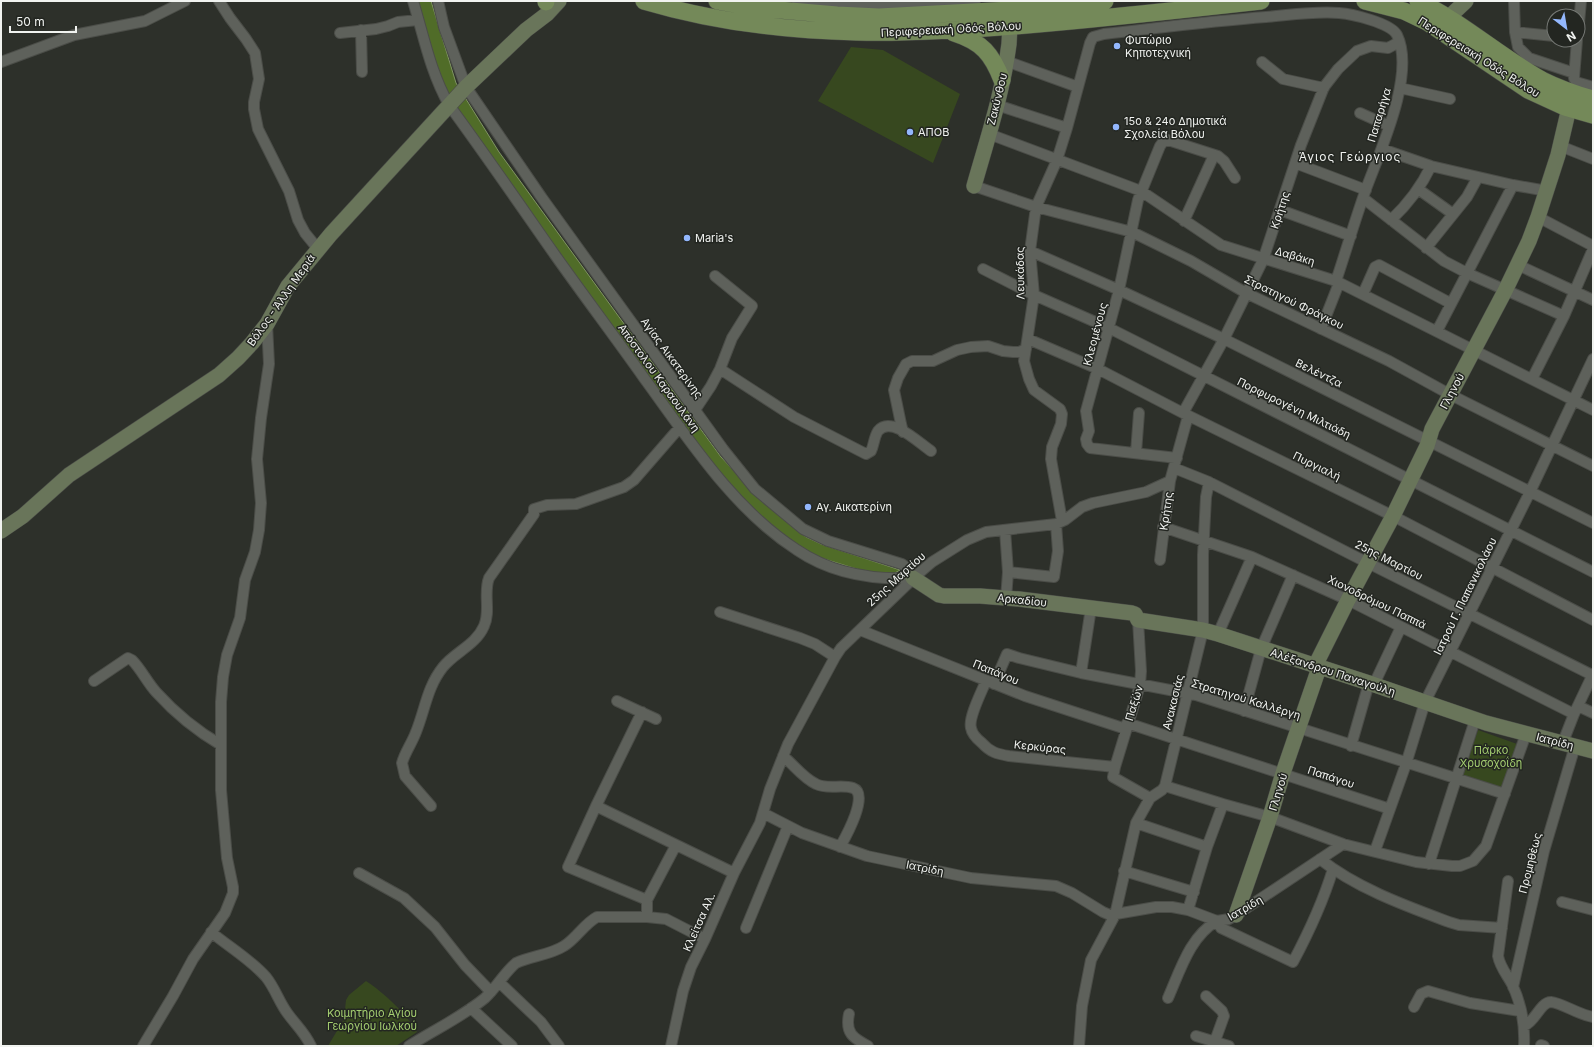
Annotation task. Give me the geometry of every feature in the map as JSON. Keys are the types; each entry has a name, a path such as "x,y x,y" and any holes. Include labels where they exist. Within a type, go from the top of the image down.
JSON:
{"main road":[{"name":"Περιφερειακή Οδός Βόλου","path":"644,1 736,22 774,27 849,33 948,31 1010,13 1104,1"},
{"name":"Περιφερειακή Οδός Βόλου","path":"717,1 756,8 865,16 1010,13 1261,1"},
{"name":"Περιφερειακή Οδός Βόλου","path":"1365,1 1404,11 1427,22 1528,90 1569,108 1593,115"},
{"name":"Περιφερειακή Οδός Βόλου","path":"1418,1 1448,18 1542,80 1570,92 1593,99"},
{"path":"948,31 969,39 985,49 993,59 1002,80"}],"street":[{"path":"1,62 74,35 145,21 185,1"},
{"path":"219,1 255,53 260,79 254,102 258,129 289,191 298,220 318,249"},
{"name":"Απόστολου Καραουλάνη","path":"412,1 426,53 437,82 449,104 555,255 680,427 714,470 752,514 775,535 798,551 832,567 852,573 880,578 913,578"},
{"name":"Αγίας Αικατερίνης","path":"438,1 444,27 466,87 542,198 723,449 755,489 798,526 809,533 828,541 902,564 913,578"},
{"name":"Βόλος - Άλλη Μεριά","path":"1,531 23,516 69,475 219,375 238,358 267,324 288,286 318,249 449,104 526,30 533,18 549,1"},
{"path":"797,1 877,6 942,2 974,3"},
{"path":"1448,18 1466,1"},
{"path":"1514,1 1515,32 1518,47 1529,58 1575,77 1593,87"},
{"name":"Ζακύνθου","path":"974,186 997,104 1006,61 1010,13"},
{"name":"Λευκάδας","path":"1059,523 1051,459 1052,447 1062,424 1062,414 1060,409 1032,388 1024,360 1034,295 1030,251 1036,207 1056,160 1067,128 1092,39 1097,35 1104,34 1252,18 1321,13 1350,15 1385,26 1395,32 1399,42"},
{"path":"340,33 386,27 398,22 418,20"},
{"path":"361,30 362,72"},
{"path":"1515,32 1546,35"},
{"name":"Παπαρήγα","path":"1321,329 1338,282 1365,194 1382,149 1400,88 1402,64 1399,42"},
{"name":"Κρήτης","path":"1160,560 1170,481 1177,458 1186,415 1263,260 1301,145 1324,88 1338,69 1357,51 1371,46 1388,48 1399,42"},
{"path":"1575,77 1577,48"},
{"path":"1006,61 1078,87"},
{"path":"1262,62 1283,79 1324,88"},
{"path":"1400,88 1450,99"},
{"path":"997,104 1067,128"},
{"name":"Γληνού","path":"1236,916 1299,729 1317,667 1348,600 1393,516 1428,442 1431,432 1518,266 1547,191 1569,108"},
{"path":"1360,113 1389,126"},
{"name":"Δαβάκη","path":"989,134 1141,191 1220,246 1338,282 1593,410"},
{"name":"Κλεομένους","path":"1177,458 1094,449 1087,444 1086,439 1089,431 1086,411 1119,290 1141,191 1163,142 1170,141 1214,154"},
{"path":"1560,146 1593,159"},
{"path":"1382,149 1431,166 1513,185 1547,191"},
{"path":"1184,220 1214,154 1224,161 1235,178"},
{"path":"1295,163 1365,194 1391,220 1444,261 1467,274 1564,316"},
{"path":"1391,220 1409,202 1431,166"},
{"path":"1426,248 1467,197 1478,177"},
{"path":"1437,331 1450,303 1467,274 1513,185"},
{"name":"Στρατηγού Φράγκου","path":"974,186 1036,207 1132,232 1191,261 1246,293 1389,361 1450,395 1593,466"},
{"path":"1418,189 1454,214"},
{"path":"1280,210 1351,236"},
{"path":"1538,217 1593,246"},
{"path":"1532,379 1564,316 1593,250"},
{"name":"Βελέντζα","path":"1030,251 1119,290 1224,339 1593,523"},
{"path":"1363,294 1375,267 1378,265 1450,303"},
{"path":"1518,266 1593,300"},
{"name":"Πορφυρογένη Μιλτιάδη","path":"983,269 1034,295 1109,328 1593,572"},
{"path":"695,410 705,396 720,369 732,338 752,306 715,276"},
{"path":"143,1046 193,959 225,913 233,887 227,858 221,790 221,702 223,677 227,656 240,618 245,580 255,552 259,530 261,503 257,459 269,364 267,324"},
{"path":"903,432 894,390 898,378 906,364 912,361 933,361 957,350 971,347 988,346 1003,351 1020,352 1027,344"},
{"name":"Πυργιαλή","path":"1027,344 1098,369 1186,415 1393,516 1492,568 1592,616"},
{"name":"Ιατρού Γ. Παπανικολάου","path":"1375,852 1406,764 1425,702 1511,531 1593,359"},
{"path":"720,369 794,417 866,454 871,452 879,429 891,426 896,427 931,451"},
{"path":"1136,453 1139,413"},
{"path":"431,806 405,776 402,766 403,760 417,732 428,693 438,675 446,664 471,643 484,628 486,620 488,581 534,514 534,509 547,505 576,504 624,487 634,480 680,427"},
{"name":"25ης Μαρτίου","path":"1174,468 1209,482 1593,675"},
{"name":"25ης Μαρτίου","path":"763,813 770,789 783,756 835,657 913,578 932,562 967,540 986,532 1059,523 1082,507 1093,503 1146,492 1170,481"},
{"name":"Ανακασιάς","path":"1165,786 1203,630 1202,579 1206,497 1209,482"},
{"path":"1008,572 1054,577 1058,551 1059,523"},
{"name":"Χιονοδρόμου Παππά","path":"1163,527 1252,557 1348,600 1451,652 1576,710 1593,713"},
{"path":"1005,530 1008,572 1006,599"},
{"path":"1218,634 1252,557"},
{"path":"1244,711 1261,648 1293,575"},
{"name":"Αρκαδίου","path":"913,578 942,595 980,596 1132,612 1136,617"},
{"path":"1080,673 1091,608"},
{"path":"720,612 800,638 815,644 835,657"},
{"name":"Αλέξανδρου Παναγούλη","path":"1136,617 1218,634 1317,667 1373,681 1475,720 1526,734"},
{"name":"Παξών","path":"1115,767 1126,726 1140,685 1141,672 1136,617"},
{"path":"1351,746 1373,681 1401,627"},
{"name":"Παπάγου","path":"860,630 1058,708 1176,740 1283,773 1390,809"},
{"name":"Στρατηγού Καλλέργη","path":"990,682 1007,654 1080,673 1188,693 1406,764 1505,794"},
{"path":"94,680 120,662 128,658 130,659 156,692 168,704 203,734 221,745"},
{"name":"Προμηθέως","path":"1513,987 1576,710 1593,675"},
{"name":"Κερκύρας","path":"990,682 973,714 970,725 974,734 991,751 999,755 1115,767"},
{"path":"617,701 656,718"},
{"path":"642,712 568,867 647,900"},
{"path":"1429,864 1475,720"},
{"name":"Ιατρίδη","path":"763,813 788,826 840,847 878,859 971,878 1056,886 1072,893 1103,912 1115,915 1156,908 1172,907 1188,910 1217,921 1236,916 1343,844 1429,864 1460,866 1468,863 1478,857 1486,846 1526,734 1593,751"},
{"path":"783,756 815,784 829,788 853,788 857,791 859,798 856,814 840,847"},
{"path":"1115,767 1113,778 1150,798"},
{"path":"1079,1046 1082,1006 1091,960 1115,915 1136,823 1150,798 1162,790 1165,786 1270,817 1343,844"},
{"path":"1188,910 1207,847 1223,804"},
{"path":"596,806 734,873"},
{"name":"Κλείτσα Αλ.","path":"670,1046 683,990 691,968 734,873 757,829 763,813"},
{"path":"1136,823 1207,847"},
{"path":"746,928 788,826"},
{"path":"647,917 647,900 676,845"},
{"path":"1320,859 1333,869 1373,890 1449,922 1459,925 1502,928"},
{"path":"1168,998 1192,947 1209,926 1217,921 1222,928 1293,962 1310,930 1326,894 1333,869"},
{"path":"1124,871 1194,892"},
{"path":"359,873 404,898 435,927 465,965 491,992"},
{"path":"1508,881 1498,951 1499,960 1513,987 1520,1011 1524,1026 1524,1046"},
{"path":"1562,902 1593,910"},
{"path":"409,1046 471,1008 500,983 516,963 564,947 597,917 647,917 671,921 705,939"},
{"path":"211,932 266,977 274,988 282,1006 302,1030 311,1046"},
{"path":"500,983 541,1022 559,1046"},
{"path":"1414,1007 1419,996 1428,991 1470,1003 1520,1011"},
{"path":"1206,996 1222,1011 1224,1016 1215,1041"},
{"path":"1524,1026 1531,1021 1544,1005 1549,1002 1585,1016 1593,1017"},
{"path":"471,1008 512,1046"},
{"path":"850,1014 848,1021 849,1031 854,1037 868,1046"},
{"path":"1196,1036 1229,1046"}],"green space":[{"name":"ΑΠΟΒ","path":"851,47 883,50 960,94 933,163 818,101"},
{"name":"Πάρκο Χρυσοχοΐδη","path":"1478,730 1517,744 1501,789 1462,777"},
{"name":"Κοιμητήριο Αγίου Γεωργίου Ιωλκού","path":"366,981 394,1004 417,1032 396,1046 328,1046 344,1019 346,1000 349,995"}],"shaded area":[{"path":"417,1 431,1 456,83 499,152 721,457 765,504 806,537 821,544 900,570 886,578 808,554 755,513 699,447 444,92"}],"place":[{"name":"Φυτώριο Κηποτεχνική","path":"1117,46"},
{"name":"15ο & 24ο Δημοτικά Σχολεία Βόλου","path":"1116,127"},
{"name":"ΑΠΟΒ","path":"910,132"},
{"name":"Maria's","path":"687,238"},
{"name":"Αγ. Αικατερίνη","path":"808,507"}],"district":[{"name":"Άγιος Γεώργιος","path":"1350,157"}]}
